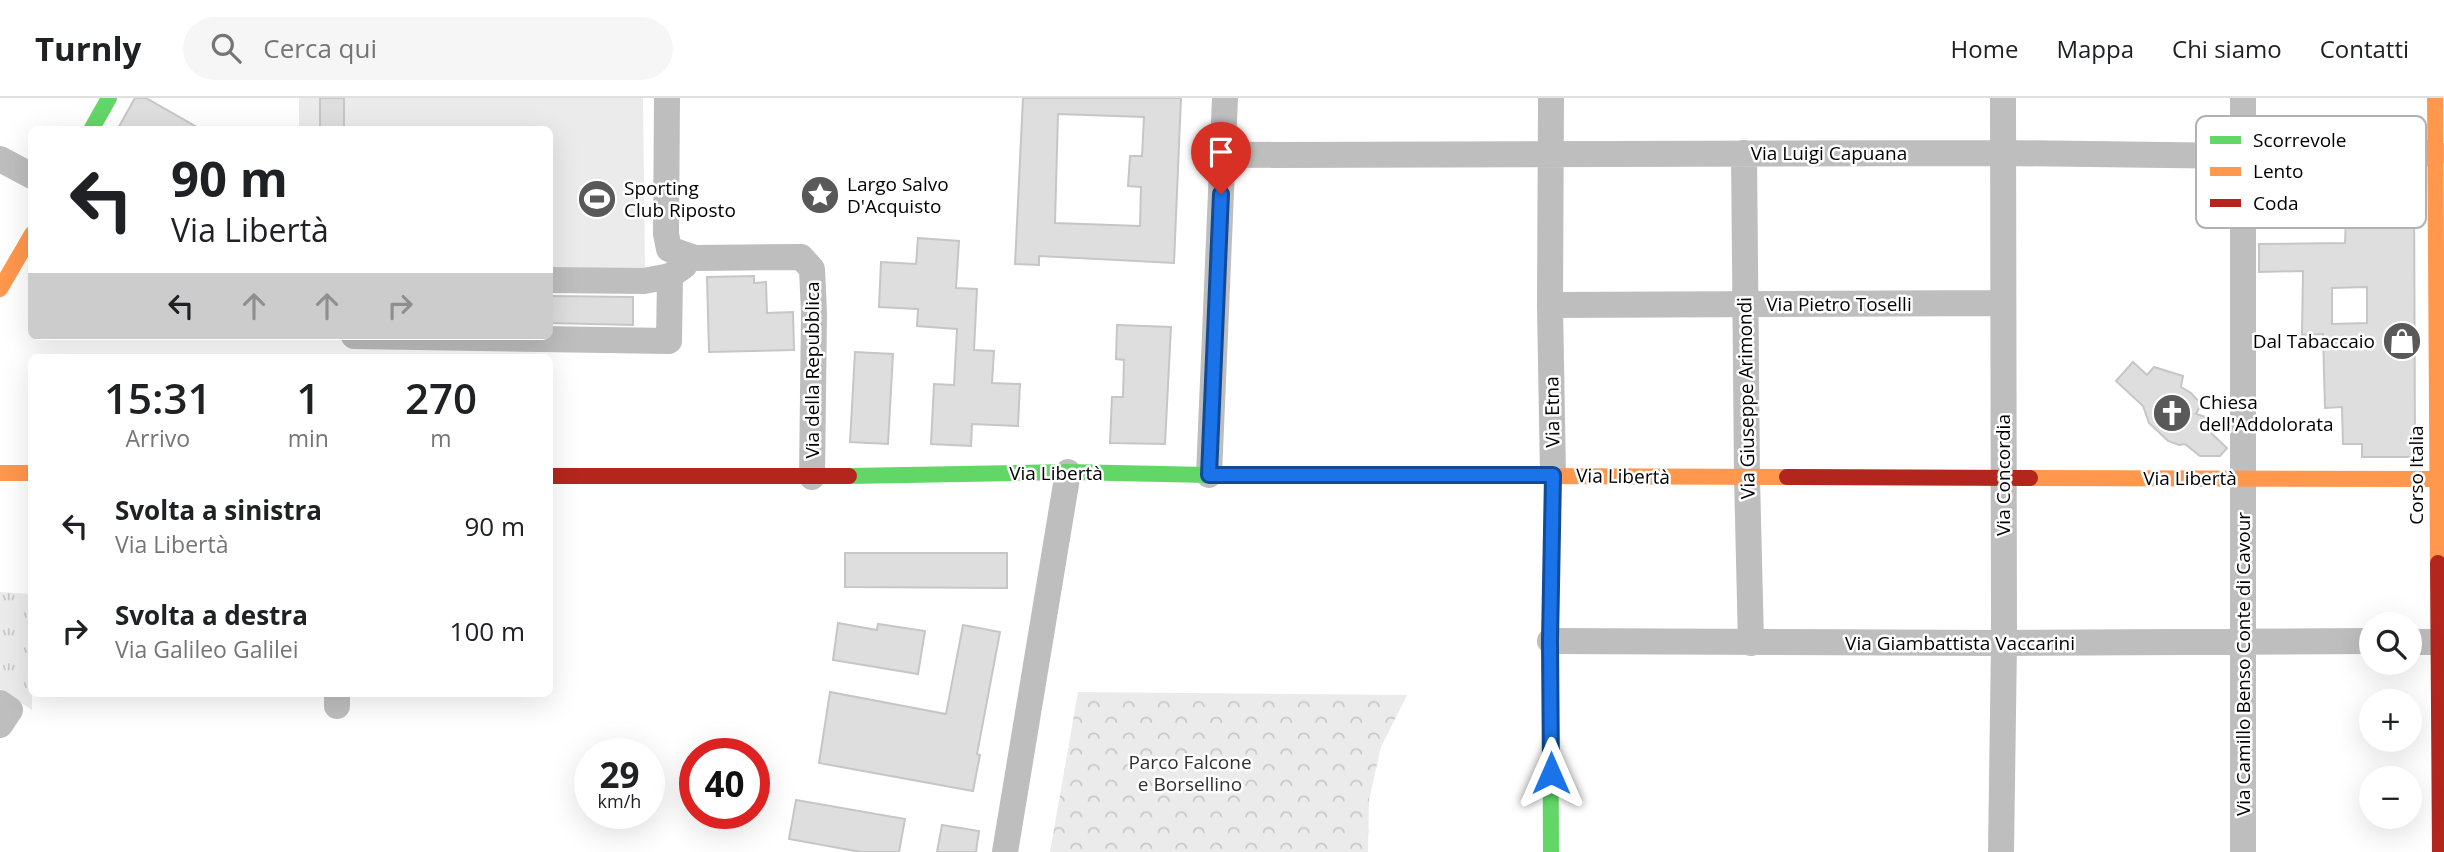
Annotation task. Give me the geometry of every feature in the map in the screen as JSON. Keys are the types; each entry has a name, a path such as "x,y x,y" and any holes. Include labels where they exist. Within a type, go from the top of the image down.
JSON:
{"street":[{"path":"93,126 109,98"},
{"path":"667,98 666,234 669,249 695,258"},
{"path":"1209,475 1225,98"},
{"name":"Via Etna","path":"1551,98 1551,852"},
{"name":"Via Concordia","path":"2001,852 2004,643 2003,98"},
{"name":"Via Camillo Benso Conte di Cavour","path":"2242,98 2242,116"},
{"name":"Corso Italia","path":"2435,98 2435,153 2440,199 2440,852"},
{"name":"Via Giuseppe Arimondi","path":"1744,153 1746,477 1751,643"},
{"name":"Via Luigi Capuana","path":"1223,155 2003,153 2196,155"},
{"name":"Via Luigi Capuana","path":"2426,153 2435,153"},
{"path":"0,159 28,174"},
{"name":"Via Camillo Benso Conte di Cavour","path":"2242,228 2243,852"},
{"path":"3,276 28,240"},
{"name":"Via della Repubblica","path":"695,258 801,257 812,269 812,477"},
{"path":"553,281 644,281 670,276 695,258"},
{"path":"553,339 669,341 670,276"},
{"name":"Via Pietro Toselli","path":"1550,305 2002,303"},
{"path":"1005,852 1068,472"},
{"name":"Via Libertà","path":"553,476 812,477 1068,472 1209,475 2441,479"},
{"path":"0,473 28,474"},
{"name":"Via Giambattista Vaccarini","path":"1550,641 2359,641"},
{"path":"2422,642 2441,642"},
{"path":"0,703 10,710 0,725"}],"green space":[{"name":"Sporting Club Riposto","path":"299,98 643,98 645,269 553,268 553,126 299,126"},
{"path":"0,592 28,594 28,697 32,697 32,710 0,689"},
{"name":"Parco Falcone e Borsellino","path":"1078,692 1407,695 1381,747 1369,800 1368,852 1050,852"}],"building":[{"path":"135,98 146,98 195,126 119,126"},
{"path":"320,98 344,98 344,126 320,126"},
{"path":"1023,98 1181,98 1174,263 1039,256 1039,265 1015,264","holes":["1058,114 1144,117 1142,156 1130,156 1128,186 1141,187 1140,226 1055,223"]},
{"path":"2346,228 2414,228 2415,457 2362,457 2362,444 2343,444 2342,407 2325,408 2323,334 2302,335 2303,271 2259,272 2259,244 2345,243","holes":["2367,287 2367,323 2332,324 2332,288"]},
{"path":"918,238 959,241 956,288 977,289 974,350 994,351 992,383 1020,384 1018,426 972,424 971,446 931,444 934,384 954,385 957,329 917,326 918,309 879,307 881,262 916,264"},
{"path":"754,276 754,283 766,282 767,313 793,312 794,350 709,352 707,277"},
{"path":"553,296 633,297 633,325 553,323"},
{"path":"1117,325 1171,327 1165,444 1110,443 1112,397 1123,397 1124,360 1116,359"},
{"path":"855,352 893,354 888,444 850,442"},
{"name":"Chiesa dell'Addolorata","path":"2133,362 2147,375 2154,367 2183,376 2181,387 2201,404 2196,414 2209,418 2208,430 2227,448 2220,456 2200,456 2185,444 2168,441 2149,423 2143,406 2116,381"},
{"path":"845,553 1007,553 1007,588 845,587"},
{"path":"838,623 877,630 878,624 925,631 918,674 833,660"},
{"path":"963,625 1000,632 977,754 980,755 973,791 819,763 830,692 946,714"},
{"path":"796,800 905,819 899,852 861,852 789,839"},
{"path":"942,825 979,831 976,852 937,852"}],"traffic: fast":[{"path":"93,126 109,98"},
{"path":"849,476 1068,472 1524,476"},
{"path":"1551,852 1550,641 1553,475"}],"traffic: slow":[{"path":"2435,98 2438,563"},
{"path":"0,289 28,241"},
{"path":"0,473 28,473"},
{"path":"1524,476 1787,477"},
{"path":"2030,478 2437,479"}],"traffic: jam":[{"path":"553,476 849,476"},
{"path":"1787,477 2030,478"},
{"path":"2438,563 2440,852"}],"place":[{"name":"Largo Salvo D'Acquisto","path":"820,195"},
{"name":"Sporting Club Riposto","path":"597,199"},
{"name":"Dal Tabaccaio","path":"2402,341"},
{"name":"Chiesa dell'Addolorata","path":"2172,413"}],"route":[{"path":"1221,194 1209,475 1553,475 1551,773"}]}
